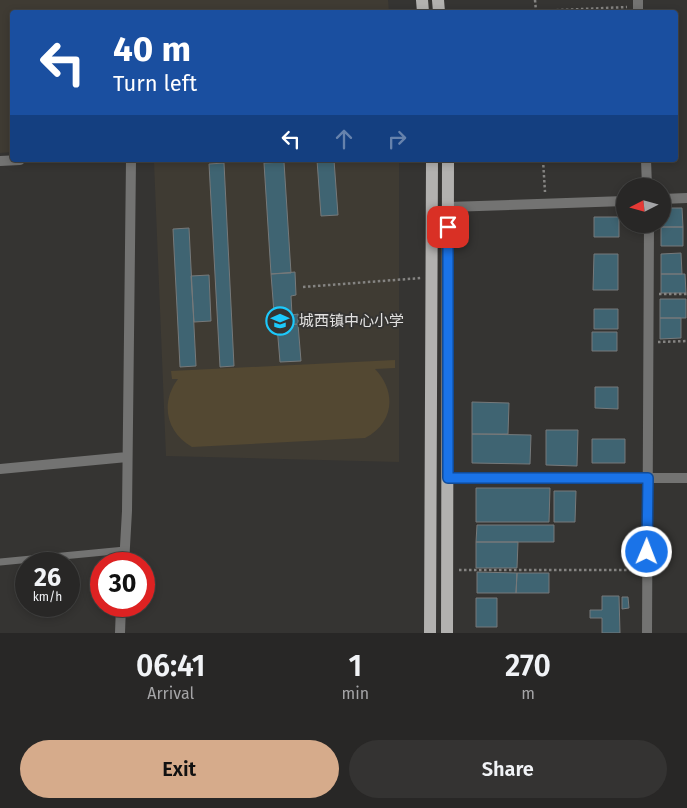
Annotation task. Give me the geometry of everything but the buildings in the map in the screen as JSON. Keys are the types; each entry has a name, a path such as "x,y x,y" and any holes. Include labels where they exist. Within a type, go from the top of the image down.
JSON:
{"main road":[{"path":"430,633 432,162"},
{"path":"447,633 448,162"}],"street":[{"path":"124,550 127,457 130,162"},
{"path":"646,162 647,178"},
{"path":"671,199 687,198"},
{"path":"448,207 616,201"},
{"path":"647,633 649,233"},
{"path":"0,469 127,457"},
{"path":"448,478 687,478"},
{"path":"120,633 121,617"}],"lane":[{"path":"0,562 124,550"}],"path":[{"path":"570,10 638,6"},
{"path":"543,162 545,204"},
{"path":"303,287 432,277"},
{"path":"650,294 687,294"},
{"path":"649,342 687,341"},
{"path":"447,570 647,570"}],"shaded area":[{"path":"0,0 388,0 389,10 10,10 10,152 0,153"},
{"name":"城西镇中心小学","path":"154,162 399,162 399,462 166,456"},
{"path":"395,360 395,368 375,369 387,387 389,406 387,416 382,424 375,432 365,438 192,447 176,433 168,416 169,398 172,388 178,379 172,379 171,371"}],"place":[{"name":"城西镇中心小学","path":"280,321"}],"route":[{"path":"448,227 448,478 648,478 647,552"}]}
